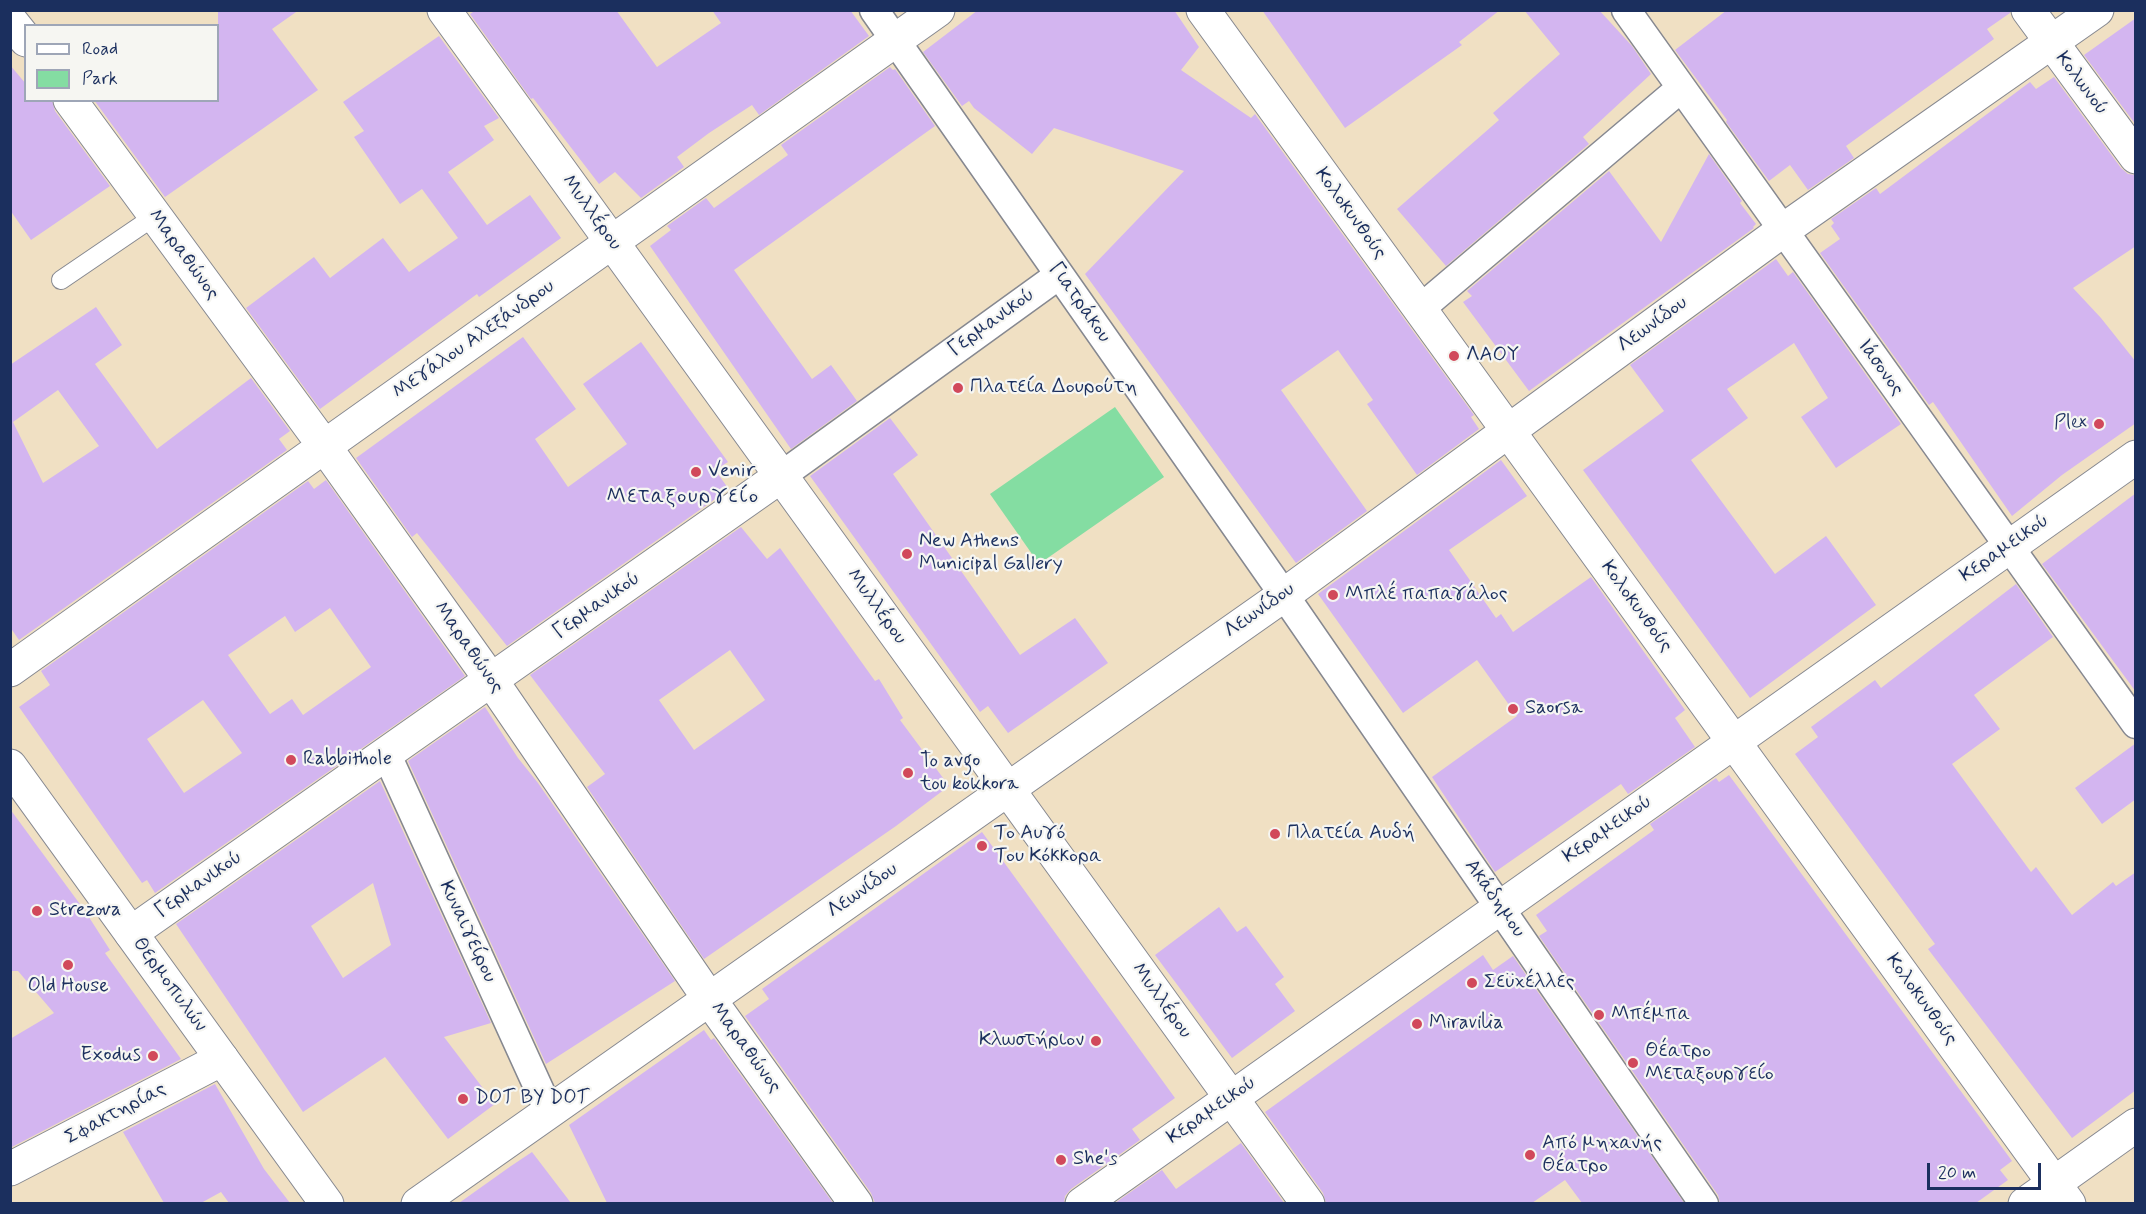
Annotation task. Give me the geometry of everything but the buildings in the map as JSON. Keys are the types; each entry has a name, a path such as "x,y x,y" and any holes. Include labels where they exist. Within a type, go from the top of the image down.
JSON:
{"street":[{"name":"Μυλλέρου","path":"444,10 1308,1203"},
{"name":"Γιατράκου","path":"874,10 1284,595"},
{"name":"Μεγάλου Αλεξάνδρου","path":"10,670 938,10"},
{"name":"Κολοκυνθούς","path":"1203,10 2061,1193"},
{"name":"Ιάσονος","path":"1626,10 2136,724"},
{"name":"Κολωνού","path":"2028,10 2136,157"},
{"name":"Λεωνίδου","path":"418,1203 1284,595 1782,231 2052,44 2097,10"},
{"path":"10,20 24,38"},
{"path":"1420,309 1681,88"},
{"name":"Μαραθώνος","path":"71,102 325,447 491,680 710,1000 856,1203"},
{"name":"Γερμανικού","path":"131,933 781,476 1059,275"},
{"name":"Κεραμεικού","path":"1082,1203 2136,457"},
{"name":"Ακάδημου","path":"1284,595 1704,1203"},
{"name":"Κυναιγείρου","path":"386,753 549,1112"},
{"name":"Θερμοπυλών","path":"10,766 327,1203"},
{"name":"Σφακτηρίας","path":"10,1169 222,1059"},
{"path":"2025,1203 2061,1193 2136,1125"}],"lane":[{"path":"61,280 155,216"}],"green space":[{"path":"1115,407 1164,477 1039,564 990,494"}],"place":[{"name":"ΛΑΟΥ","path":"1454,356"},
{"name":"Πλατεία Δουρούτη","path":"958,388"},
{"name":"Plex","path":"2099,424"},
{"name":"Venir","path":"696,472"},
{"name":"New Athens Municipal Gallery","path":"907,554"},
{"name":"Μπλέ παπαγάλος","path":"1333,595"},
{"name":"Saorsa","path":"1513,709"},
{"name":"Rabbithole","path":"291,760"},
{"name":"To avgo tou kokkora","path":"908,773"},
{"name":"Πλατεία Αυδή","path":"1275,834"},
{"name":"Το Αυγό Του Κόκκορα","path":"982,846"},
{"name":"Strezova","path":"37,911"},
{"name":"Old House","path":"68,965"},
{"name":"Σεϋχέλλες","path":"1472,983"},
{"name":"Μπέμπα","path":"1599,1015"},
{"name":"Miravilia","path":"1417,1024"},
{"name":"Κλωστήριον","path":"1096,1041"},
{"name":"Exodus","path":"153,1056"},
{"name":"Θέατρο Μεταξουργείο","path":"1633,1063"},
{"name":"DOT BY DOT","path":"463,1099"},
{"name":"Από μηχανής Θέατρο","path":"1530,1155"},
{"name":"She's","path":"1061,1160"}],"district":[{"name":"Μεταξουργείο","path":"683,498"}]}
